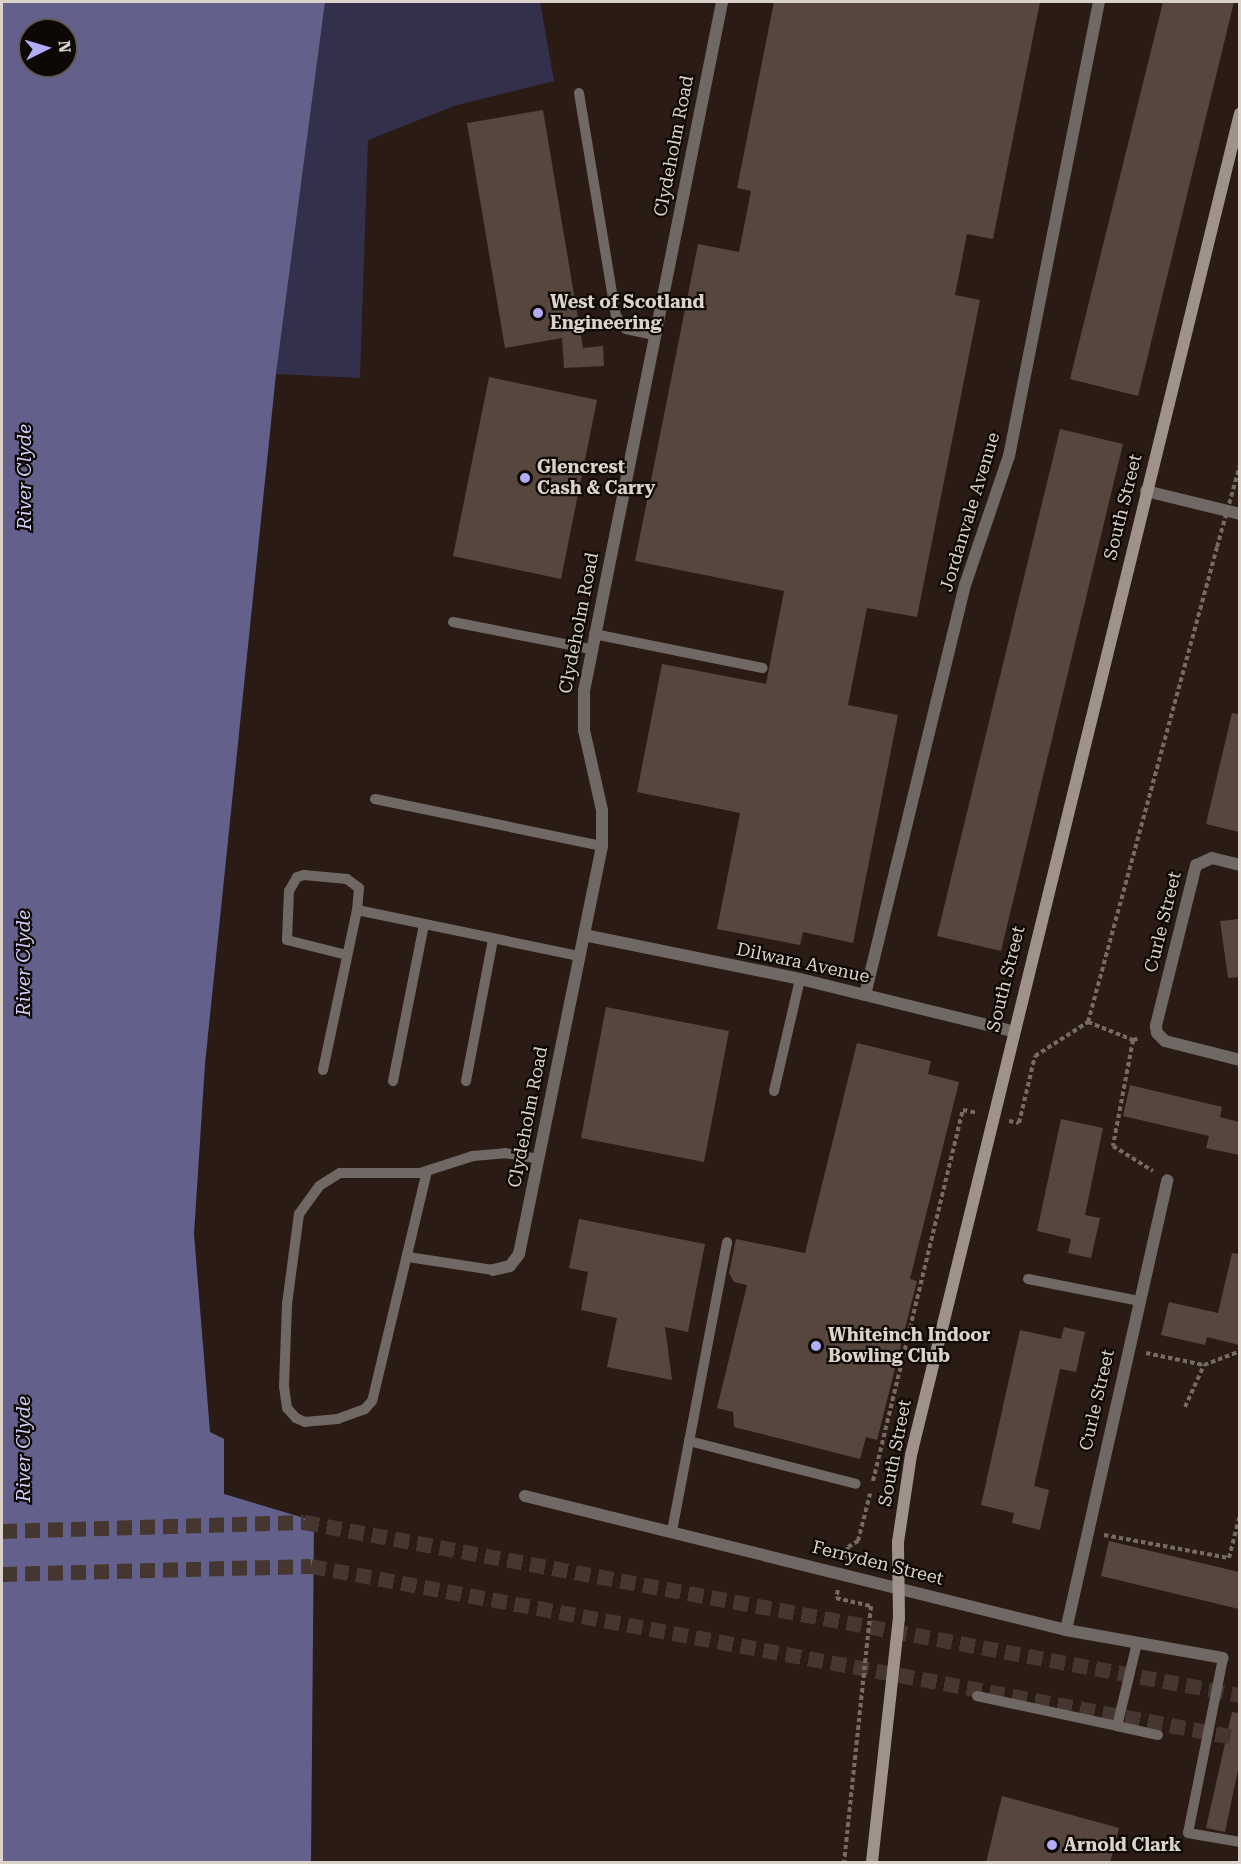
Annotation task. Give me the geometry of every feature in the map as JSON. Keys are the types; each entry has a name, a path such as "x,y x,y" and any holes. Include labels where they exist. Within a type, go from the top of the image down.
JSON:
{"street":[{"name":"Clydeholm Road","path":"493,1270 510,1266 519,1254 602,846 602,810 583,715 591,649 722,2"},
{"name":"Jordanvale Avenue","path":"865,995 965,585 1009,456 1099,2"},
{"name":"South Street","path":"872,1863 898,1629 898,1542 911,1455 1012,1031 1239,114"},
{"path":"1146,491 1239,514"},
{"name":"Curle Street","path":"1156,1033 1196,865 1212,858 1239,865"},
{"name":"Dilwara Avenue","path":"584,935 800,979 1012,1031"},
{"path":"1156,1033 1165,1041 1239,1060"},
{"name":"Curle Street","path":"1066,1630 1086,1531 1167,1180"},
{"name":"Ferryden Street","path":"525,1496 898,1586 1066,1630 1223,1658"}],"lane":[{"path":"579,93 616,316 626,329 655,335"},
{"path":"453,622 591,649"},
{"path":"594,634 763,668"},
{"path":"375,799 602,846"},
{"path":"323,1070 357,910 359,888 347,879 304,875 297,877 289,891 287,940 347,955"},
{"path":"357,910 579,956"},
{"path":"393,1081 424,924"},
{"path":"466,1082 493,939"},
{"path":"774,1091 800,979"},
{"path":"427,1171 372,1401 365,1409 338,1419 305,1422 296,1418 285,1400 285,1335 297,1225 305,1202 329,1178 340,1173 427,1171 457,1159 489,1154 538,1159"},
{"path":"672,1532 727,1242"},
{"path":"408,1257 493,1270"},
{"path":"1028,1279 1139,1301"},
{"path":"689,1441 856,1484"},
{"path":"1117,1726 1137,1643"},
{"path":"1223,1658 1188,1833 1239,1842"},
{"path":"977,1696 1158,1736"}],"path":[{"path":"1156,1033 1133,1040 1088,1022 1239,465"},
{"path":"1133,1040 1113,1146 1167,1180"},
{"path":"1128,1348 1204,1365 1239,1352"},
{"path":"1185,1407 1204,1365"},
{"path":"1086,1531 1229,1558 1239,1515"}],"shaded area":[{"path":"325,2 540,2 554,81 457,105 368,140 360,378 276,374"}],"water":[{"name":"River Clyde","path":"2,2 325,2 276,374 205,1064 194,1234 210,1432 224,1439 224,1494 314,1521 311,1862 2,1862"}],"building":[{"path":"774,2 1040,2 993,239 967,234 955,295 980,300 917,617 867,608 848,705 898,715 853,943 803,932 800,945 717,929 740,813 637,792 662,664 766,684 784,591 635,561 698,244 739,252 751,191 737,188"},
{"path":"1163,2 1234,2 1138,396 1070,379"},
{"path":"543,110 583,348 603,346 604,366 564,368 562,338 505,348 467,123"},
{"name":"Glencrest Cash & Carry","path":"489,377 597,400 561,579 453,556"},
{"path":"1060,429 1123,444 1001,951 937,936"},
{"path":"1232,713 1239,714 1239,832 1206,824"},
{"path":"1239,919 1239,977 1228,978 1220,921"},
{"path":"606,1007 729,1031 704,1162 581,1138"},
{"path":"857,1043 931,1061 928,1074 959,1082 910,1279 917,1281 877,1440 866,1437 860,1459 734,1427 733,1412 717,1408 747,1285 734,1282 729,1273 736,1239 805,1253"},
{"path":"1130,1085 1222,1107 1220,1117 1239,1122 1239,1155 1206,1148 1209,1136 1123,1116"},
{"path":"1061,1119 1103,1128 1085,1215 1100,1218 1091,1258 1068,1253 1071,1239 1037,1231"},
{"path":"579,1219 705,1244 688,1332 665,1327 672,1380 607,1367 617,1318 581,1310 588,1272 569,1268"},
{"path":"1232,1253 1239,1254 1239,1345 1207,1337 1205,1345 1161,1335 1169,1302 1218,1313"},
{"path":"1064,1327 1085,1332 1076,1372 1060,1369 1034,1486 1049,1490 1040,1530 1012,1523 1014,1513 981,1505 1020,1330 1061,1339"},
{"path":"1109,1541 1239,1572 1239,1609 1101,1576"},
{"path":"1232,1712 1239,1713 1239,1765 1225,1832 1206,1828"},
{"name":"Arnold Clark","path":"1002,1796 1119,1828 1110,1863 986,1863"}],"tunnel":[{"path":"2,1531 304,1522 1240,1695"},
{"path":"2,1574 311,1566 1240,1738"}],"place":[{"name":"West of Scotland Engineering","path":"538,313"},
{"name":"Glencrest Cash & Carry","path":"525,478"},
{"name":"Whiteinch Indoor Bowling Club","path":"816,1346"},
{"name":"Arnold Clark","path":"1052,1845"}]}
